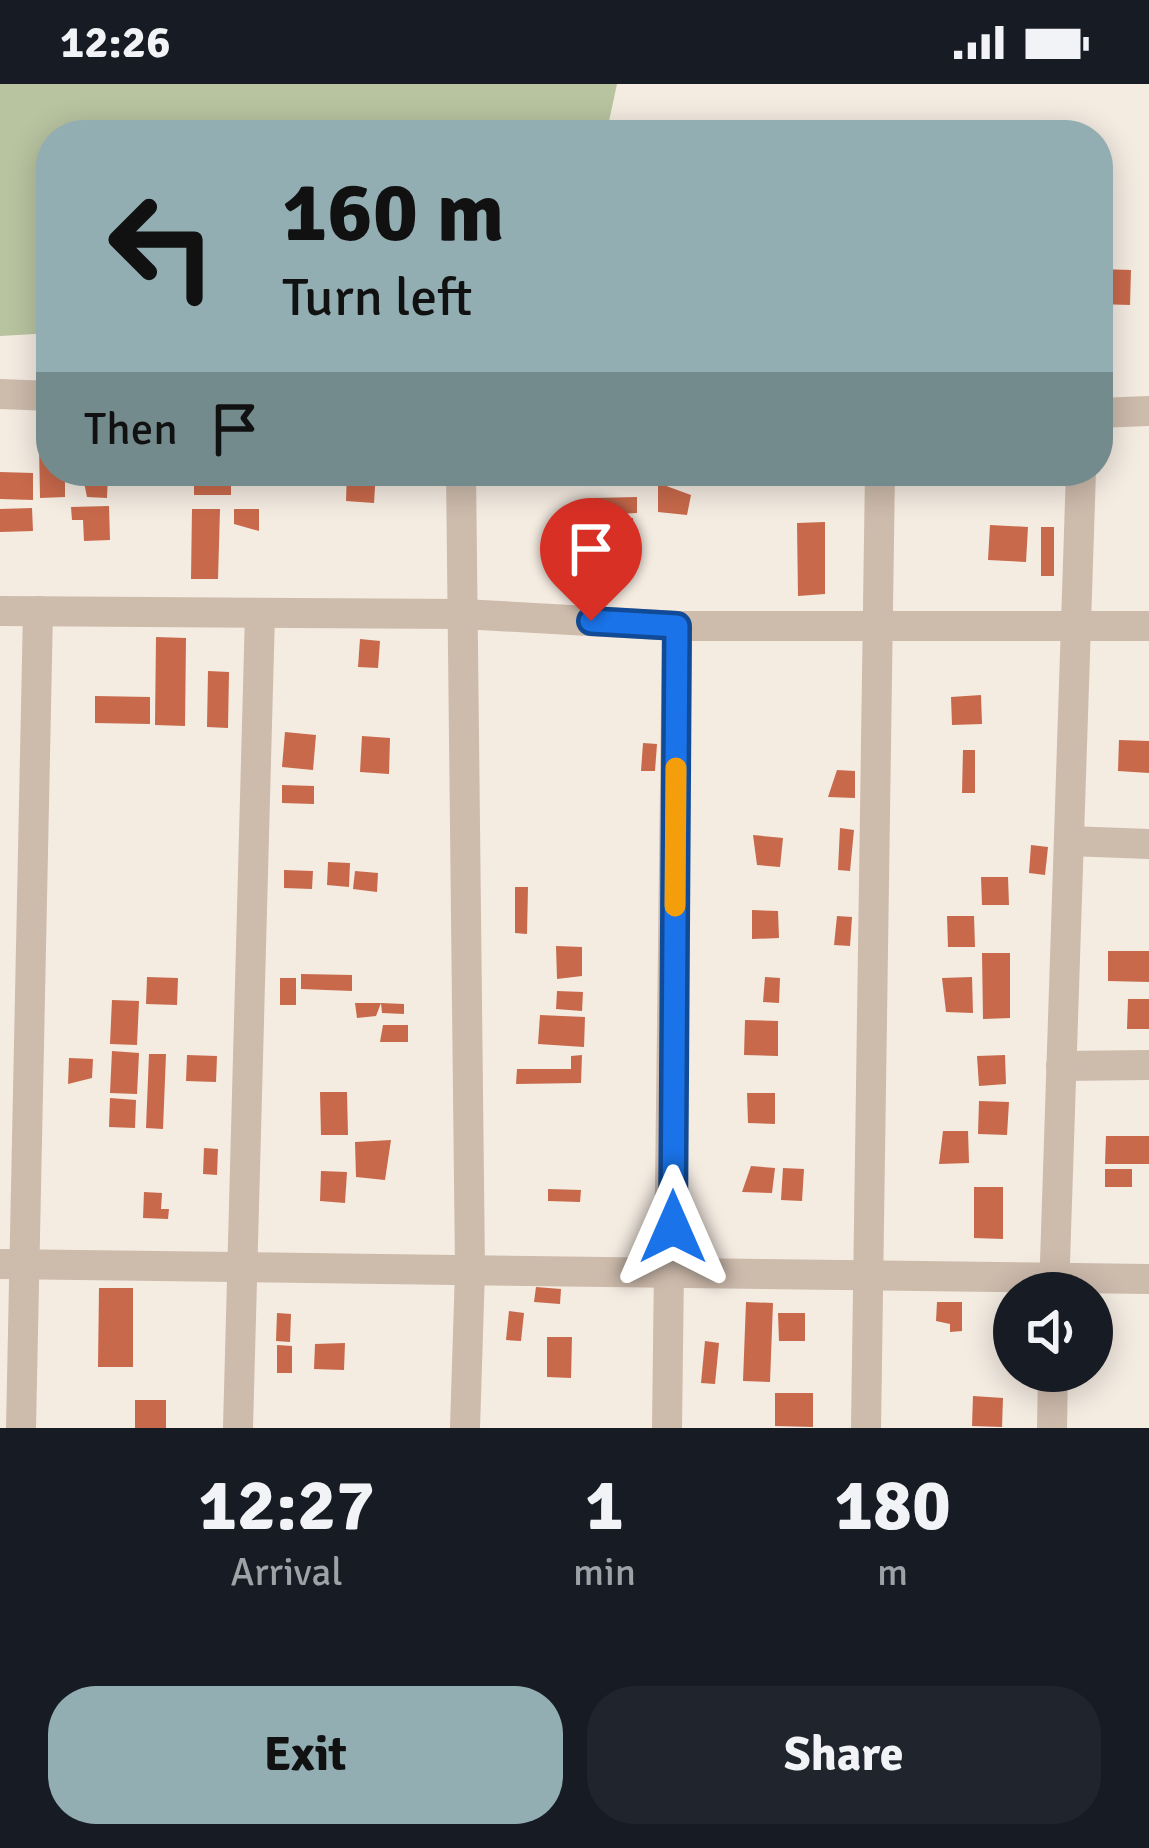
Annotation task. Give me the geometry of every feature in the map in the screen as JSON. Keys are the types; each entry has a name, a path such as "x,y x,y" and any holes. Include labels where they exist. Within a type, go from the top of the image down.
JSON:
{"street":[{"path":"0,394 36,395"},
{"path":"1113,412 1149,411"},
{"path":"461,486 470,1270 465,1428"},
{"path":"866,1428 880,486"},
{"path":"1054,1272 1081,486"},
{"path":"0,611 463,614 677,626 1149,626"},
{"path":"21,1428 12,1264 38,611"},
{"path":"238,1428 260,613"},
{"path":"667,1428 677,626"},
{"path":"1069,841 1149,844"},
{"path":"1061,1066 1149,1065"},
{"path":"12,1264 868,1276 993,1283"},
{"path":"1113,1282 1149,1279"},
{"path":"1052,1428 1053,1392"}],"green space":[{"path":"0,84 617,84 609,120 36,120 36,334 0,336"}],"building":[{"path":"1113,269 1131,270 1130,305 1113,304"},
{"path":"0,472 33,473 33,500 0,499"},
{"path":"40,486 65,486 65,497 40,498"},
{"path":"85,486 108,486 107,498 87,497"},
{"path":"194,486 231,486 231,495 194,495"},
{"path":"346,486 375,486 374,503 346,501"},
{"path":"658,486 691,495 687,515 658,512"},
{"path":"637,497 637,513 594,515 594,498"},
{"path":"109,506 110,540 84,541 83,520 72,520 71,507"},
{"path":"32,508 33,531 0,532 0,509"},
{"path":"192,509 220,509 218,579 191,579"},
{"path":"234,509 259,509 259,531 234,524"},
{"path":"603,518 633,518 634,546 604,540"},
{"path":"825,522 825,594 798,596 797,523"},
{"path":"990,525 1028,527 1026,562 988,560"},
{"path":"1041,527 1054,527 1054,576 1041,576"},
{"path":"156,637 186,638 185,726 155,725"},
{"path":"360,639 380,641 378,668 358,667"},
{"path":"208,671 229,672 228,728 207,727"},
{"path":"981,695 982,724 952,725 951,697"},
{"path":"95,696 150,697 150,724 95,723"},
{"path":"285,732 316,735 313,770 282,767"},
{"path":"362,736 390,738 389,774 360,772"},
{"path":"1119,740 1149,741 1149,773 1118,771"},
{"path":"643,743 657,744 655,771 641,771"},
{"path":"963,750 975,750 975,793 962,793"},
{"path":"837,770 855,771 855,798 828,797"},
{"path":"282,785 314,786 314,804 282,803"},
{"path":"840,828 854,830 850,871 838,870"},
{"path":"753,835 783,838 780,867 757,865"},
{"path":"1031,845 1048,847 1045,875 1029,873"},
{"path":"328,862 350,863 349,887 327,885"},
{"path":"284,870 313,871 312,889 284,888"},
{"path":"355,871 378,873 377,892 353,889"},
{"path":"981,877 1008,877 1009,905 982,905"},
{"path":"515,887 528,887 527,934 515,933"},
{"path":"752,910 778,911 779,938 752,939"},
{"path":"837,916 852,917 850,946 834,945"},
{"path":"947,916 974,916 975,947 948,947"},
{"path":"556,946 582,947 582,976 557,979"},
{"path":"1108,951 1149,951 1149,982 1108,981"},
{"path":"982,953 1010,953 1010,1018 983,1019"},
{"path":"301,974 352,975 352,991 301,989"},
{"path":"147,977 178,978 177,1005 146,1004"},
{"path":"765,977 780,978 779,1003 763,1002"},
{"path":"972,977 973,1013 946,1012 942,978"},
{"path":"280,978 296,978 296,1005 280,1005"},
{"path":"557,991 583,992 582,1011 556,1009"},
{"path":"1128,999 1149,999 1149,1029 1127,1029"},
{"path":"112,1000 139,1001 137,1045 110,1044"},
{"path":"355,1003 381,1003 376,1016 357,1018"},
{"path":"381,1003 404,1004 404,1014 382,1013"},
{"path":"540,1015 585,1017 584,1047 538,1044"},
{"path":"745,1020 778,1021 778,1056 744,1055"},
{"path":"383,1025 408,1025 408,1042 380,1042"},
{"path":"112,1051 139,1053 137,1094 110,1093"},
{"path":"149,1054 166,1054 163,1129 146,1128"},
{"path":"187,1055 217,1056 216,1082 186,1081"},
{"path":"582,1055 581,1083 516,1084 517,1069 571,1069 571,1056"},
{"path":"1005,1055 1006,1084 979,1086 977,1056"},
{"path":"69,1058 93,1059 92,1078 68,1084"},
{"path":"320,1092 347,1092 348,1135 321,1135"},
{"path":"747,1093 775,1093 775,1124 748,1123"},
{"path":"110,1098 136,1100 135,1128 109,1127"},
{"path":"979,1101 1009,1102 1007,1135 978,1134"},
{"path":"943,1131 968,1131 969,1163 939,1164"},
{"path":"1106,1136 1149,1136 1149,1164 1105,1164"},
{"path":"391,1140 385,1180 356,1177 355,1142"},
{"path":"204,1148 218,1149 217,1175 203,1174"},
{"path":"751,1166 775,1168 772,1193 742,1192"},
{"path":"783,1168 804,1169 802,1201 781,1200"},
{"path":"1105,1169 1132,1169 1132,1187 1105,1187"},
{"path":"321,1171 347,1172 345,1203 320,1201"},
{"path":"974,1187 1003,1187 1003,1239 974,1238"},
{"path":"548,1189 581,1190 580,1202 548,1201"},
{"path":"144,1192 162,1193 161,1209 169,1209 168,1219 143,1218"},
{"path":"536,1287 561,1289 560,1304 534,1302"},
{"path":"99,1288 133,1288 133,1367 98,1367"},
{"path":"746,1302 773,1303 770,1382 743,1381"},
{"path":"937,1302 962,1302 962,1331 950,1332 950,1324 936,1321"},
{"path":"509,1311 524,1313 521,1341 506,1340"},
{"path":"277,1313 291,1314 290,1342 276,1341"},
{"path":"778,1313 805,1313 805,1341 779,1341"},
{"path":"547,1337 572,1337 571,1378 547,1377"},
{"path":"705,1341 719,1343 715,1384 701,1383"},
{"path":"345,1343 344,1370 314,1369 315,1344"},
{"path":"277,1345 292,1346 292,1373 277,1373"},
{"path":"775,1393 813,1393 813,1427 775,1426"},
{"path":"973,1396 1003,1398 1002,1427 972,1426"},
{"path":"135,1400 166,1400 166,1428 135,1428"}],"slow traffic":[{"path":"675,906 676,768"}],"route":[{"path":"591,621 677,626 673,1227"}]}
